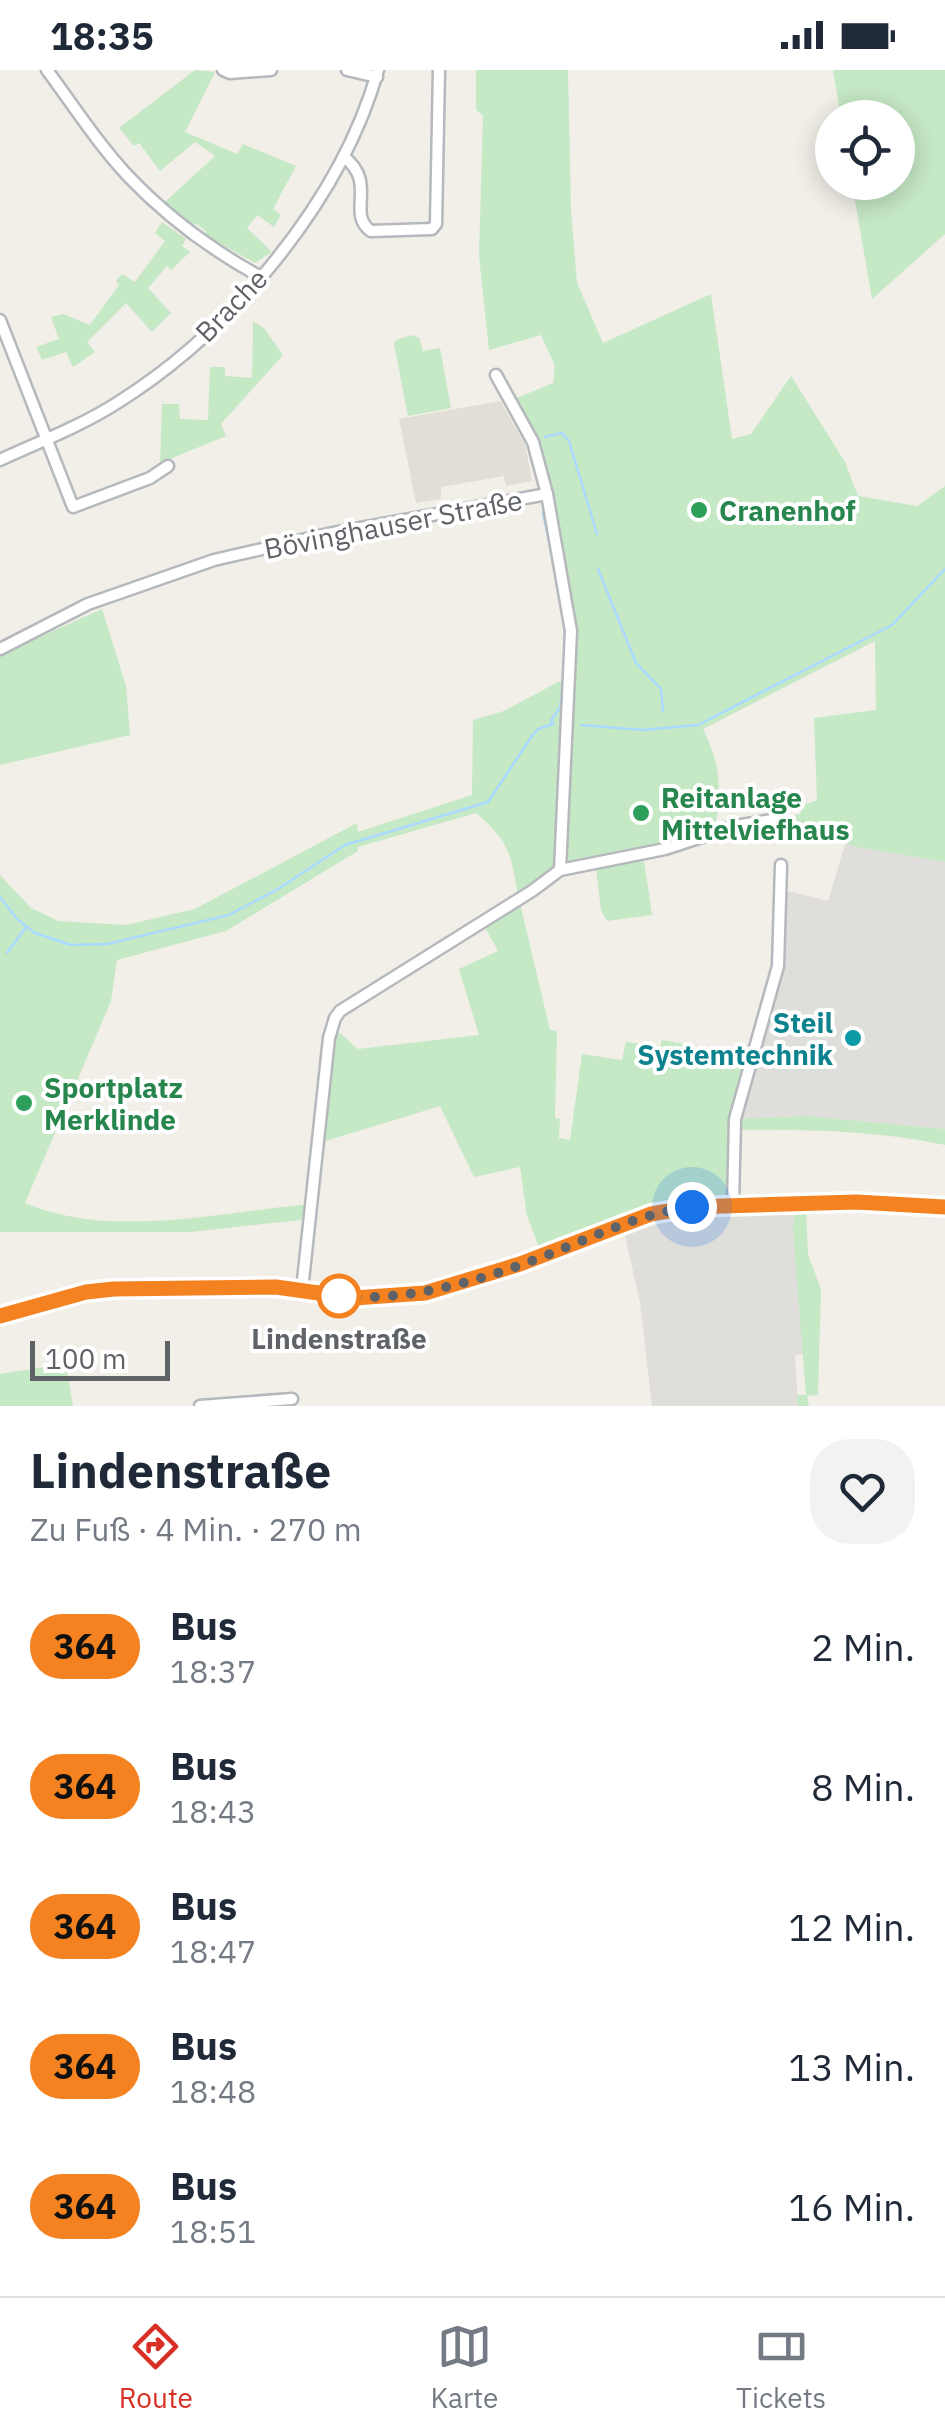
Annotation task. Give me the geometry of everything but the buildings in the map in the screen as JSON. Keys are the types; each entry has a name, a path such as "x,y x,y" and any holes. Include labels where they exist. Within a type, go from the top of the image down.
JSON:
{"street":[{"path":"46,70 125,173 154,202 212,248 259,276"},
{"path":"223,70 272,70"},
{"path":"346,70 378,73"},
{"path":"344,157 361,177 361,221 365,228 432,229 436,224 438,70"},
{"name":"Brache","path":"0,460 115,404 163,371 222,318 308,216 344,157 378,73"},
{"path":"0,320 73,507 150,478 168,466"},
{"path":"496,375 533,442 547,494"},
{"name":"Bövinghauser Straße","path":"0,649 88,604 214,560 328,534 547,494 572,630 560,870"},
{"path":"302,1290 328,1038 335,1018 347,1006 560,870 665,849 734,826 778,820"},
{"path":"732,1204 734,1119 778,966 781,864"},
{"path":"0,1316 86,1292 114,1289 241,1286 367,1298 442,1290 651,1214 732,1204 892,1202 945,1207"},
{"path":"200,1406 292,1399"}],"shaded area":[{"path":"500,401 525,444 532,481 506,486 504,476 441,487 441,499 416,503 399,419"},
{"path":"846,841 857,847 945,862 945,1129 806,1116 735,1119 778,966 780,889 828,901"},
{"path":"794,1211 803,1354 795,1355 798,1406 652,1406 640,1303 624,1231 693,1214"}],"green space":[{"path":"195,70 215,72 185,132 237,154 243,144 296,166 273,209 281,215 274,227 257,215 247,228 272,252 255,263 205,235 206,231 195,223 193,226 165,202 215,156 195,142 160,171 139,143 134,146 119,128"},
{"path":"476,70 568,70 577,283 603,343 711,294 732,439 751,434 791,376 845,462 858,496 917,506 945,486 945,862 857,847 778,819 800,814 804,805 817,800 814,718 876,710 875,641 703,729 718,778 715,831 579,864 519,899 508,851 497,833 476,813 358,847 358,851 226,931 117,960 111,1001 25,1203 57,1214 126,1222 302,1205 311,1209 310,1219 190,1232 0,1232 0,875 31,908 58,921 126,925 195,909 357,823 358,832 472,795 473,720 504,711 558,682 569,681 571,631 542,471 510,401 553,383 555,366 541,335 489,350 479,256 483,115 476,110"},
{"path":"833,70 945,70 945,234 872,299 855,200 915,200 915,100 838,100"},
{"path":"162,222 186,239 182,246 190,252 171,270 167,266 148,288 171,313 152,332 126,303 87,342 95,352 73,367 66,352 42,360 36,347 59,339 51,317 63,314 90,325 119,285 116,281 122,274 135,282 165,241 155,233"},
{"path":"253,321 264,328 283,355 221,424 226,436 160,463 162,404 179,404 180,419 208,420 210,367 225,367 225,376 252,378"},
{"path":"411,335 419,338 423,351 440,348 451,408 408,416 394,344"},
{"path":"102,609 126,686 130,735 0,765 0,655"},
{"path":"644,861 652,915 607,921 601,910 596,868"},
{"path":"519,899 550,1030 557,1031 555,1118 560,1119 559,1138 570,1140 582,1054 622,1060 626,1042 660,1046 662,1040 751,1056 735,1119 806,1116 945,1129 945,1145 839,1132 732,1130 731,1204 692,1206 542,1255 527,1216 520,1167 474,1177 440,1106 319,1143 332,1026 358,1049 479,1035 459,969 498,951 482,922"},
{"path":"806,1208 808,1255 821,1289 818,1395 807,1396 809,1406 798,1406 797,1395 806,1395 793,1232 794,1211"},
{"path":"66,1364 73,1406 0,1406 0,1374"}],"waterway":[{"path":"545,437 562,433 569,441 597,534"},
{"path":"543,513 554,565"},
{"path":"598,569 636,663 661,689 663,711"},
{"path":"581,725 642,730 698,725 892,625 945,569"},
{"path":"564,672 565,627"},
{"path":"0,897 17,919 35,933 71,945 107,944 229,915 278,889 345,845 488,802 532,736 538,729 553,724 563,686"},
{"path":"7,953 26,927"}],"bus line":[{"name":"364","path":"0,1316 86,1292 114,1289 276,1287 354,1298 425,1293 520,1264 651,1214 692,1207 905,1202 945,1207"}],"place":[{"name":"Cranenhof","path":"699,510"},
{"name":"Reitanlage Mittelviefhaus","path":"641,813"},
{"name":"Steil Systemtechnik","path":"853,1038"},
{"name":"Sportplatz Merklinde","path":"24,1103"},
{"name":"Lindenstraße","path":"339,1296"}],"route":[{"path":"339,1296 367,1298 442,1290 539,1258 651,1214 692,1207"}]}
